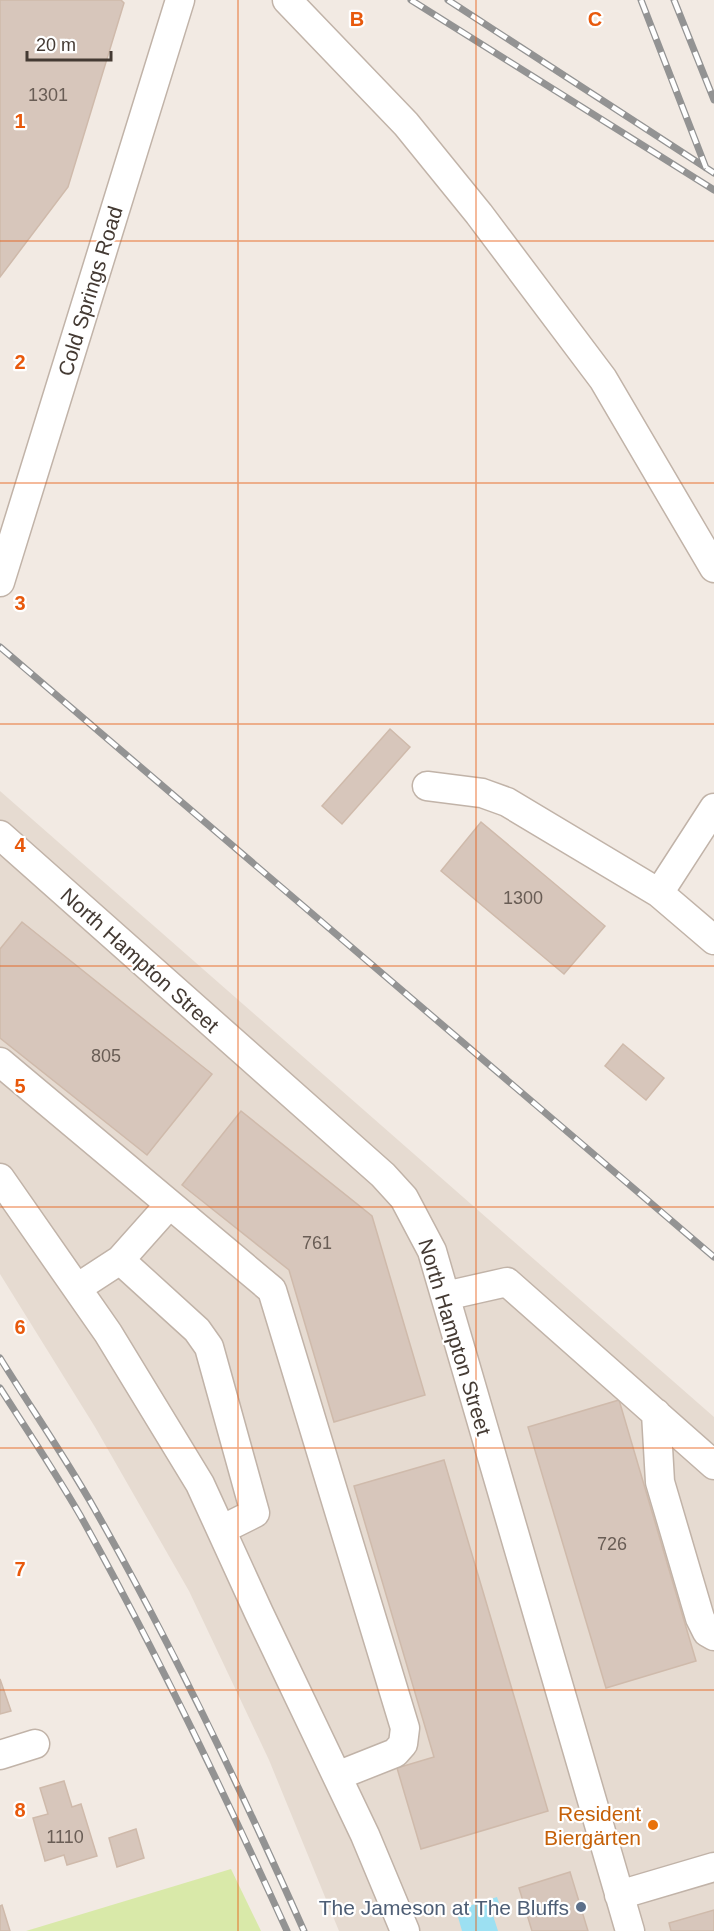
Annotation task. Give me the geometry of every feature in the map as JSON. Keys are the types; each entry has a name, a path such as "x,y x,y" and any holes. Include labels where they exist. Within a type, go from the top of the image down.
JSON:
{"street":[{"name":"Cold Springs Road","path":"0,582 180,0"},
{"path":"286,0 406,124 479,214 603,379 714,568"},
{"path":"427,786 482,793 507,802 659,893 714,940"},
{"path":"659,893 714,808"},
{"name":"North Hampton Street","path":"0,836 383,1175 404,1198 417,1220 432,1251 630,1931"},
{"path":"0,1062 272,1290 405,1728 403,1744 395,1753 337,1776"},
{"path":"0,1178 108,1333 200,1484 365,1835 405,1931"},
{"path":"77,1288 120,1260 169,1205"},
{"path":"120,1260 197,1330 209,1347 255,1513 221,1530"},
{"path":"445,1296 507,1282 714,1465"},
{"path":"656,1413 660,1482 700,1618 707,1632 714,1636"},
{"path":"0,1755 35,1744"},
{"path":"619,1894 714,1867"}],"shaded area":[{"path":"0,791 714,1417 714,1931 339,1931 269,1760 189,1591 95,1427 0,1274"}],"green space":[{"path":"231,1869 261,1931 26,1931"}],"water":[{"path":"497,1897 500,1906 491,1909 498,1931 462,1931 456,1910"}],"building":[{"path":"0,0 121,0 124,3 68,187 0,277"},
{"path":"390,729 410,747 342,824 322,806"},
{"path":"481,822 605,926 564,974 441,871"},
{"path":"22,922 212,1074 147,1155 0,1038 0,949"},
{"path":"623,1044 664,1078 646,1100 605,1066"},
{"path":"241,1111 372,1216 425,1395 334,1422 289,1270 182,1185"},
{"path":"619,1400 696,1661 606,1688 528,1427"},
{"path":"444,1460 548,1811 421,1849 397,1768 434,1757 354,1486"},
{"path":"0,1679 11,1711 0,1714"},
{"path":"64,1781 72,1807 81,1804 97,1856 67,1865 64,1855 45,1861 33,1818 48,1814 40,1788"},
{"path":"136,1829 144,1858 117,1867 109,1838"},
{"path":"570,1872 588,1931 532,1931 519,1888"},
{"path":"2,1905 10,1931 0,1931 0,1906"},
{"path":"714,1910 714,1931 671,1931 669,1923"}],"railway":[{"path":"411,0 714,190"},
{"path":"448,0 714,173"},
{"path":"641,0 706,168"},
{"path":"674,0 714,100"},
{"path":"0,647 714,1257"},
{"path":"0,1358 83,1489 151,1612 230,1770 304,1931"},
{"path":"0,1388 80,1515 162,1669 287,1931"}],"place":[{"name":"Resident Biergärten","path":"653,1825"},
{"name":"The Jameson at The Bluffs","path":"581,1907"}]}
